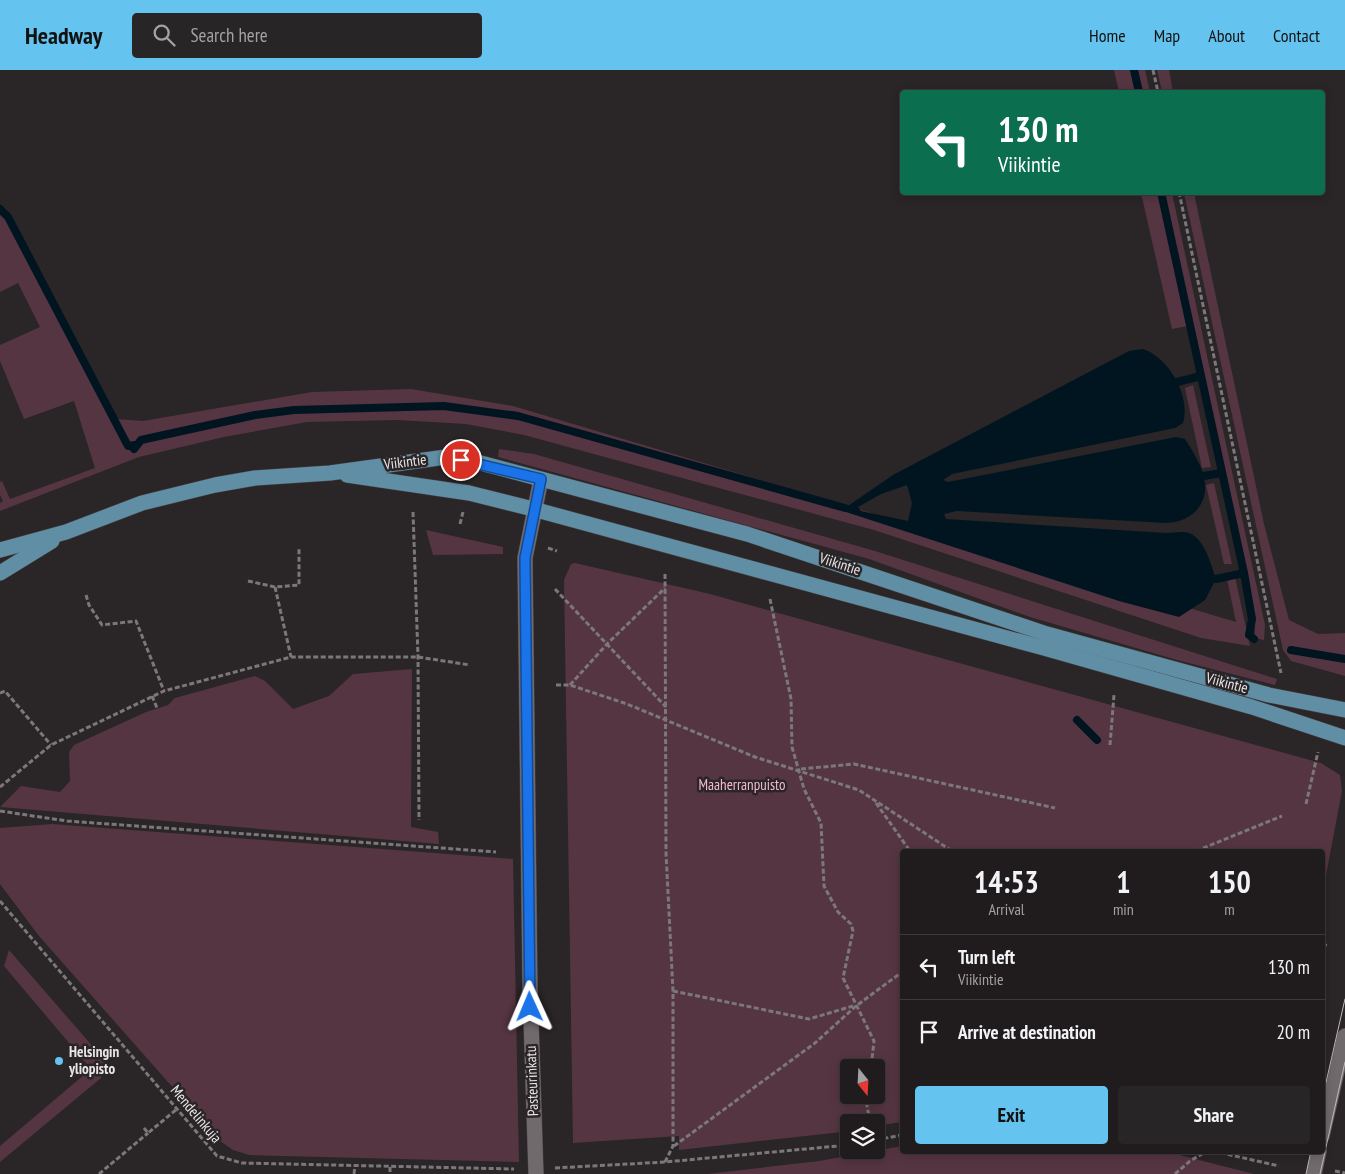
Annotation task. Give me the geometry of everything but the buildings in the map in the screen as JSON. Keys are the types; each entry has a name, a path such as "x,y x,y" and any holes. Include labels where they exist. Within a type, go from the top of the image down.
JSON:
{"main road":[{"name":"Viikintie","path":"0,550 66,532 142,503 215,485 255,478 330,473 446,457 477,462 747,534 1047,634 1270,695 1345,710"},
{"name":"Viikintie","path":"330,473 469,493 878,605 1044,648 1252,707 1345,738"},
{"name":"Viikintie","path":"0,573 66,532"}],"street":[{"name":"Pasteurinkatu","path":"536,1174 530,988 525,558 533,510 541,479"},
{"path":"1325,1123 1345,1036"},
{"path":"1314,1174 1318,1154"}],"path":[{"path":"1153,70 1158,90"},
{"path":"1180,195 1280,674"},
{"path":"413,512 418,657 419,820"},
{"path":"248,581 275,587 299,585 299,549"},
{"path":"665,572 666,853 673,991 673,1146 665,1162"},
{"path":"275,587 291,657"},
{"path":"570,685 607,644 666,588"},
{"path":"555,589 666,708"},
{"path":"86,595 89,605 102,624 136,621 164,691"},
{"path":"770,599 791,699 790,735 804,789 821,823 824,886 828,897 838,912 851,924 853,930 843,978 874,1040 872,1059"},
{"path":"0,787 51,746 152,696 164,691 291,657 418,657 470,665"},
{"path":"556,685 570,685 627,704 755,757 798,769 859,790 949,849"},
{"path":"0,693 5,691 51,746"},
{"path":"1110,745 1114,695"},
{"path":"152,696 157,708"},
{"path":"1306,804 1318,751"},
{"path":"798,769 854,764 1055,808"},
{"path":"874,800 909,849"},
{"path":"0,811 67,821 496,852"},
{"path":"1201,849 1282,816"},
{"name":"Mendelinkuja","path":"0,901 217,1156 242,1163 520,1169"},
{"path":"1325,945 1329,946"},
{"path":"673,1146 814,1043 856,1006 900,973"},
{"path":"673,991 810,1019 856,1006"},
{"path":"100,1174 177,1109"},
{"path":"144,1128 148,1133"},
{"path":"885,1138 900,1135"},
{"path":"564,1168 665,1162 840,1145"},
{"path":"1175,1174 1202,1154"},
{"path":"1225,1154 1279,1166"},
{"path":"354,1174 355,1166"},
{"path":"390,1166 390,1174"},
{"path":"1334,1174 1335,1171 1345,1173"}],"green space":[{"path":"1114,70 1145,70 1150,90 1119,90"},
{"path":"1157,70 1169,70 1173,90 1162,90"},
{"path":"1141,195 1172,195 1265,625 1264,640 1255,638 1255,620 1193,325 1172,329"},
{"path":"1184,195 1194,195 1264,524 1289,620 1318,634 1345,633 1345,676 1291,661 1283,650"},
{"path":"0,209 8,217 115,419 143,421 312,392 411,389 513,406 1236,622 1227,579 1235,577 1250,646 1201,638 874,530 524,435 466,424 397,420 307,422 224,437 139,457 0,511 0,503 3,501 0,495 0,482 2,481 10,499 95,468 74,401 24,419 0,361 0,345 40,327 18,283 0,292"},
{"path":"1193,385 1211,467 1202,468 1185,388"},
{"path":"499,449 534,454 875,551 1277,679 1275,685 1177,660 1030,617 869,559 498,457"},
{"path":"1214,483 1232,564 1224,564 1206,485"},
{"path":"426,530 503,547 503,554 433,555"},
{"name":"Maaherranpuisto","path":"575,563 710,594 1321,763 1340,775 1342,791 1325,880 1325,849 900,849 900,1122 885,1125 885,1114 840,1114 840,1132 679,1150 679,1136 573,1143 564,580 571,564"},
{"path":"412,669 411,827 438,832 439,844 0,807 21,786 60,792 70,781 69,752 74,745 146,712 168,705 175,698 255,676 265,681 293,709 329,696 353,674"},
{"path":"52,824 513,859 519,1162 249,1155 233,1150 220,1141 39,936 0,884 0,828"},
{"path":"9,950 108,1064 101,1078 0,1162 0,1146 91,1069 4,966"},
{"path":"900,1146 900,1154 1176,1154 1254,1174 707,1174 840,1157 840,1159 885,1159 885,1149"}],"water":[{"path":"1143,349 1153,354 1169,369 1176,379 1184,401 1183,423 1175,428 952,474 943,480 948,482 1176,437 1185,439 1203,472 1204,495 1197,510 1184,519 1166,523 957,511 944,514 946,519 1189,533 1195,536 1203,546 1216,579 1205,600 1179,617 1119,601 846,512 845,508 893,475 1129,351","holes":["907,485 912,503 908,521 861,511 858,507 881,494"]}],"waterway":[{"path":"1134,70 1139,90"},
{"path":"1162,195 1244,573 1252,619 1249,635 1254,639"},
{"path":"0,209 8,217 128,446 135,445"},
{"path":"1177,382 1201,376"},
{"path":"134,449 141,440 255,415 294,410 444,406 518,416 845,508"},
{"path":"1204,476 1221,473"},
{"path":"1216,579 1244,573"},
{"path":"1291,650 1345,659"},
{"path":"1077,720 1097,740"}],"tram line":[{"path":"1325,1087 1345,999"},
{"path":"1325,1152 1345,1062"},
{"path":"1306,1174 1310,1154"},
{"path":"1320,1174 1324,1154"}],"place":[{"name":"Helsingin yliopisto","path":"59,1061"}],"route":[{"path":"461,460 477,462 541,479 533,510 525,558 530,1007"}]}
